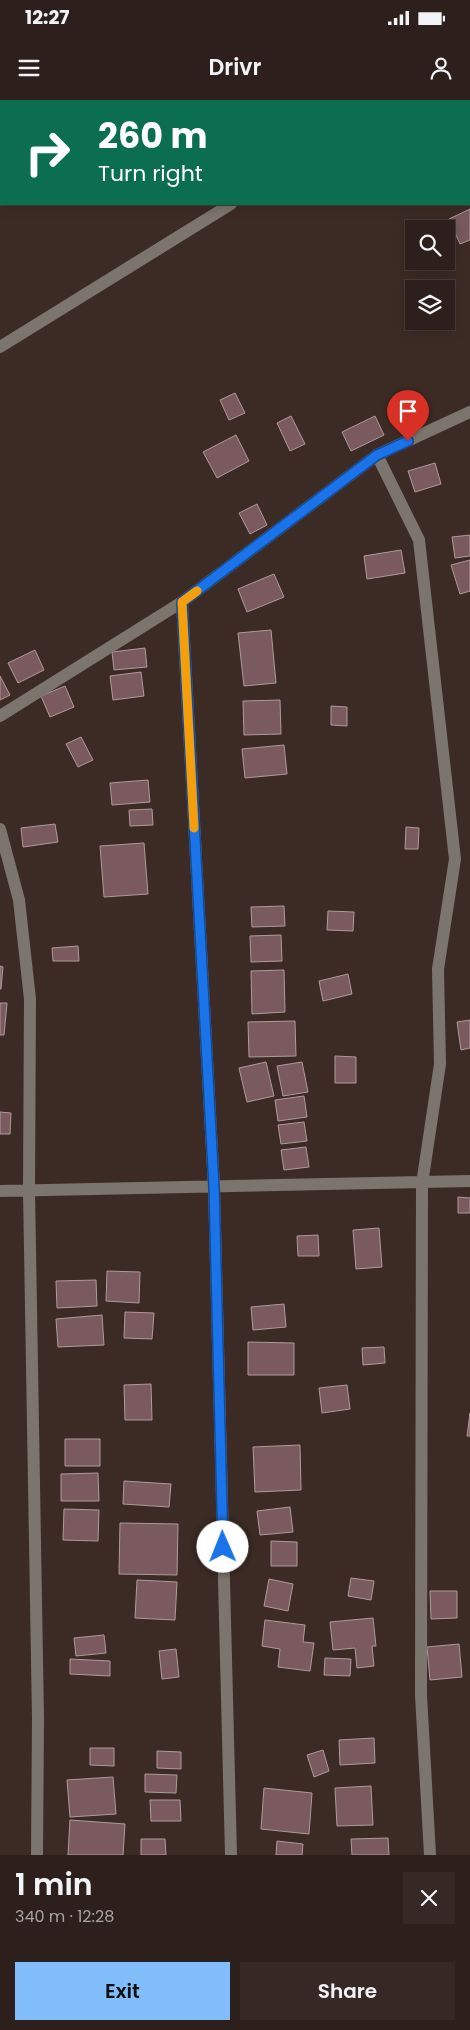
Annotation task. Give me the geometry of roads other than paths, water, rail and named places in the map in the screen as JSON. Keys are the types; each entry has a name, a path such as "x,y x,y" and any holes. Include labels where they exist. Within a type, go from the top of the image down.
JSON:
{"street":[{"path":"0,347 229,205"},
{"path":"0,716 182,602 377,455 470,412"},
{"path":"377,455 419,540 455,859 438,968 440,1064 422,1184 421,1694 430,1855"},
{"path":"182,602 214,1187 231,1855"},
{"path":"0,829 19,900 30,998 29,1190 38,1718 37,1855"},
{"path":"0,1191 422,1184 470,1181"}]}
